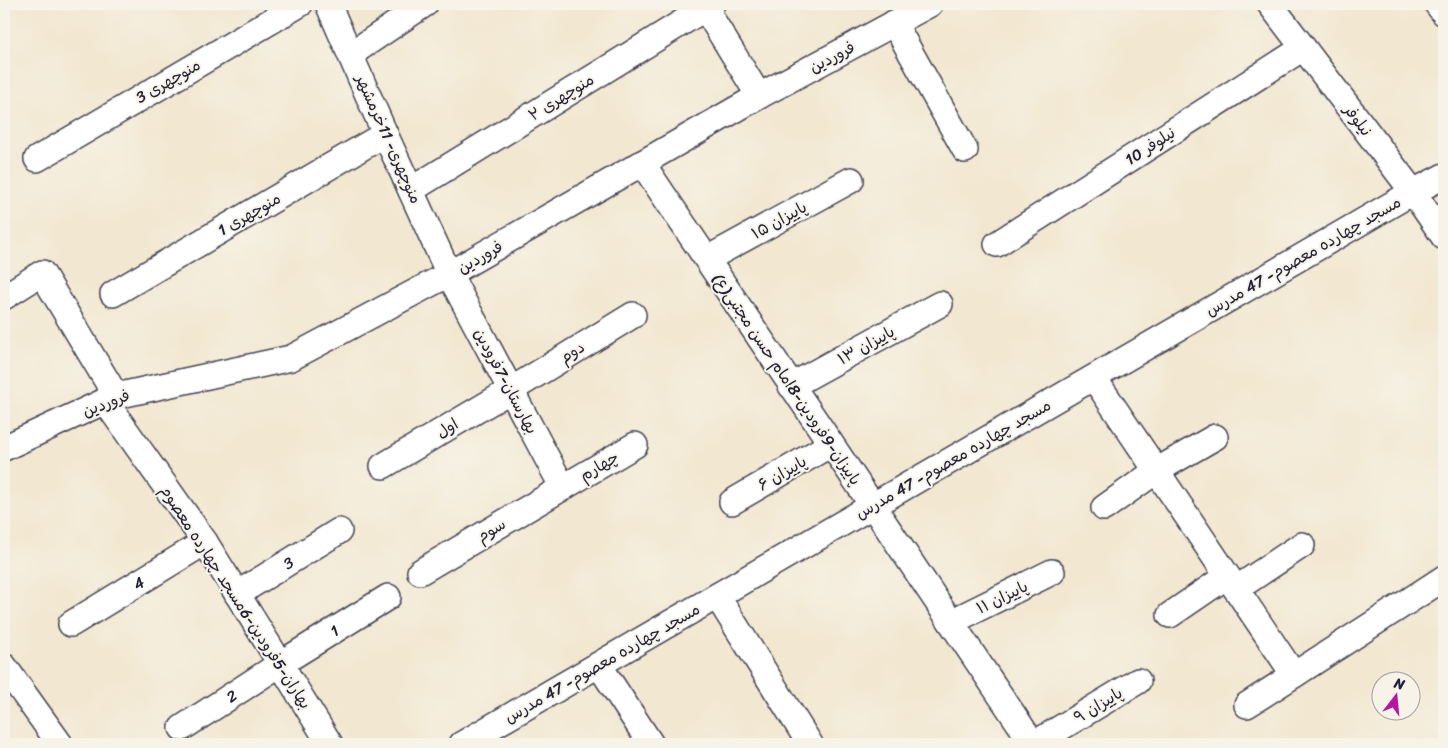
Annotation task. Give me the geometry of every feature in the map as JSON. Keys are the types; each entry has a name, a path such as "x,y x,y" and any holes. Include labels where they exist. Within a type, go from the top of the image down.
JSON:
{"street":[{"name":"منوچهری 3","path":"36,159 300,4"},
{"name":"منوچهری- 11خرمشهر","path":"328,4 385,134 450,274"},
{"path":"351,54 425,4"},
{"name":"فروردین","path":"4,448 111,399 291,358 450,274 759,96 930,4"},
{"name":"نیلوفر","path":"1270,4 1413,192 1444,236"},
{"path":"1438,4 1444,13"},
{"path":"708,6 759,96"},
{"name":"منوچهری ۲","path":"411,190 708,6"},
{"path":"894,23 964,150"},
{"name":"نیلوفر 10","path":"997,244 1304,48"},
{"name":"منوچهری 1","path":"114,294 385,134"},
{"name":"پاییزان-9فرودین-8امام حسن مجتبی(ع)","path":"642,162 1033,744"},
{"name":"مسجد چهارده معصوم- 47 مدرس","path":"462,744 1413,192 1444,176"},
{"name":"پاییزان ۱۵","path":"707,260 851,180"},
{"name":"بهاران-5فرودین-6مسجد چهارده معصوم","path":"4,296 42,273 111,399 205,542 330,744"},
{"name":"بهارستان-7فرودین","path":"450,274 563,488"},
{"name":"پاییزان ۱۳","path":"791,386 940,304"},
{"name":"دوم","path":"511,390 633,315"},
{"path":"1094,378 1294,675"},
{"name":"اول","path":"383,466 511,390"},
{"path":"1104,508 1156,471 1215,437"},
{"name":"چهارم","path":"563,488 635,444"},
{"name":"پاییزان ۶","path":"732,502 831,444"},
{"name":"سوم","path":"420,572 563,488"},
{"name":"3","path":"237,594 339,531"},
{"name":"4","path":"71,624 205,542"},
{"path":"1170,615 1302,545"},
{"name":"پاییزان ۱۱","path":"951,622 1052,572"},
{"path":"1247,706 1444,578"},
{"path":"717,596 810,744"},
{"name":"1","path":"280,664 388,597"},
{"name":"2","path":"182,728 280,664"},
{"path":"599,664 651,744"},
{"path":"4,666 60,744"},
{"name":"پاییزان ۹","path":"1033,744 1138,681"}]}
